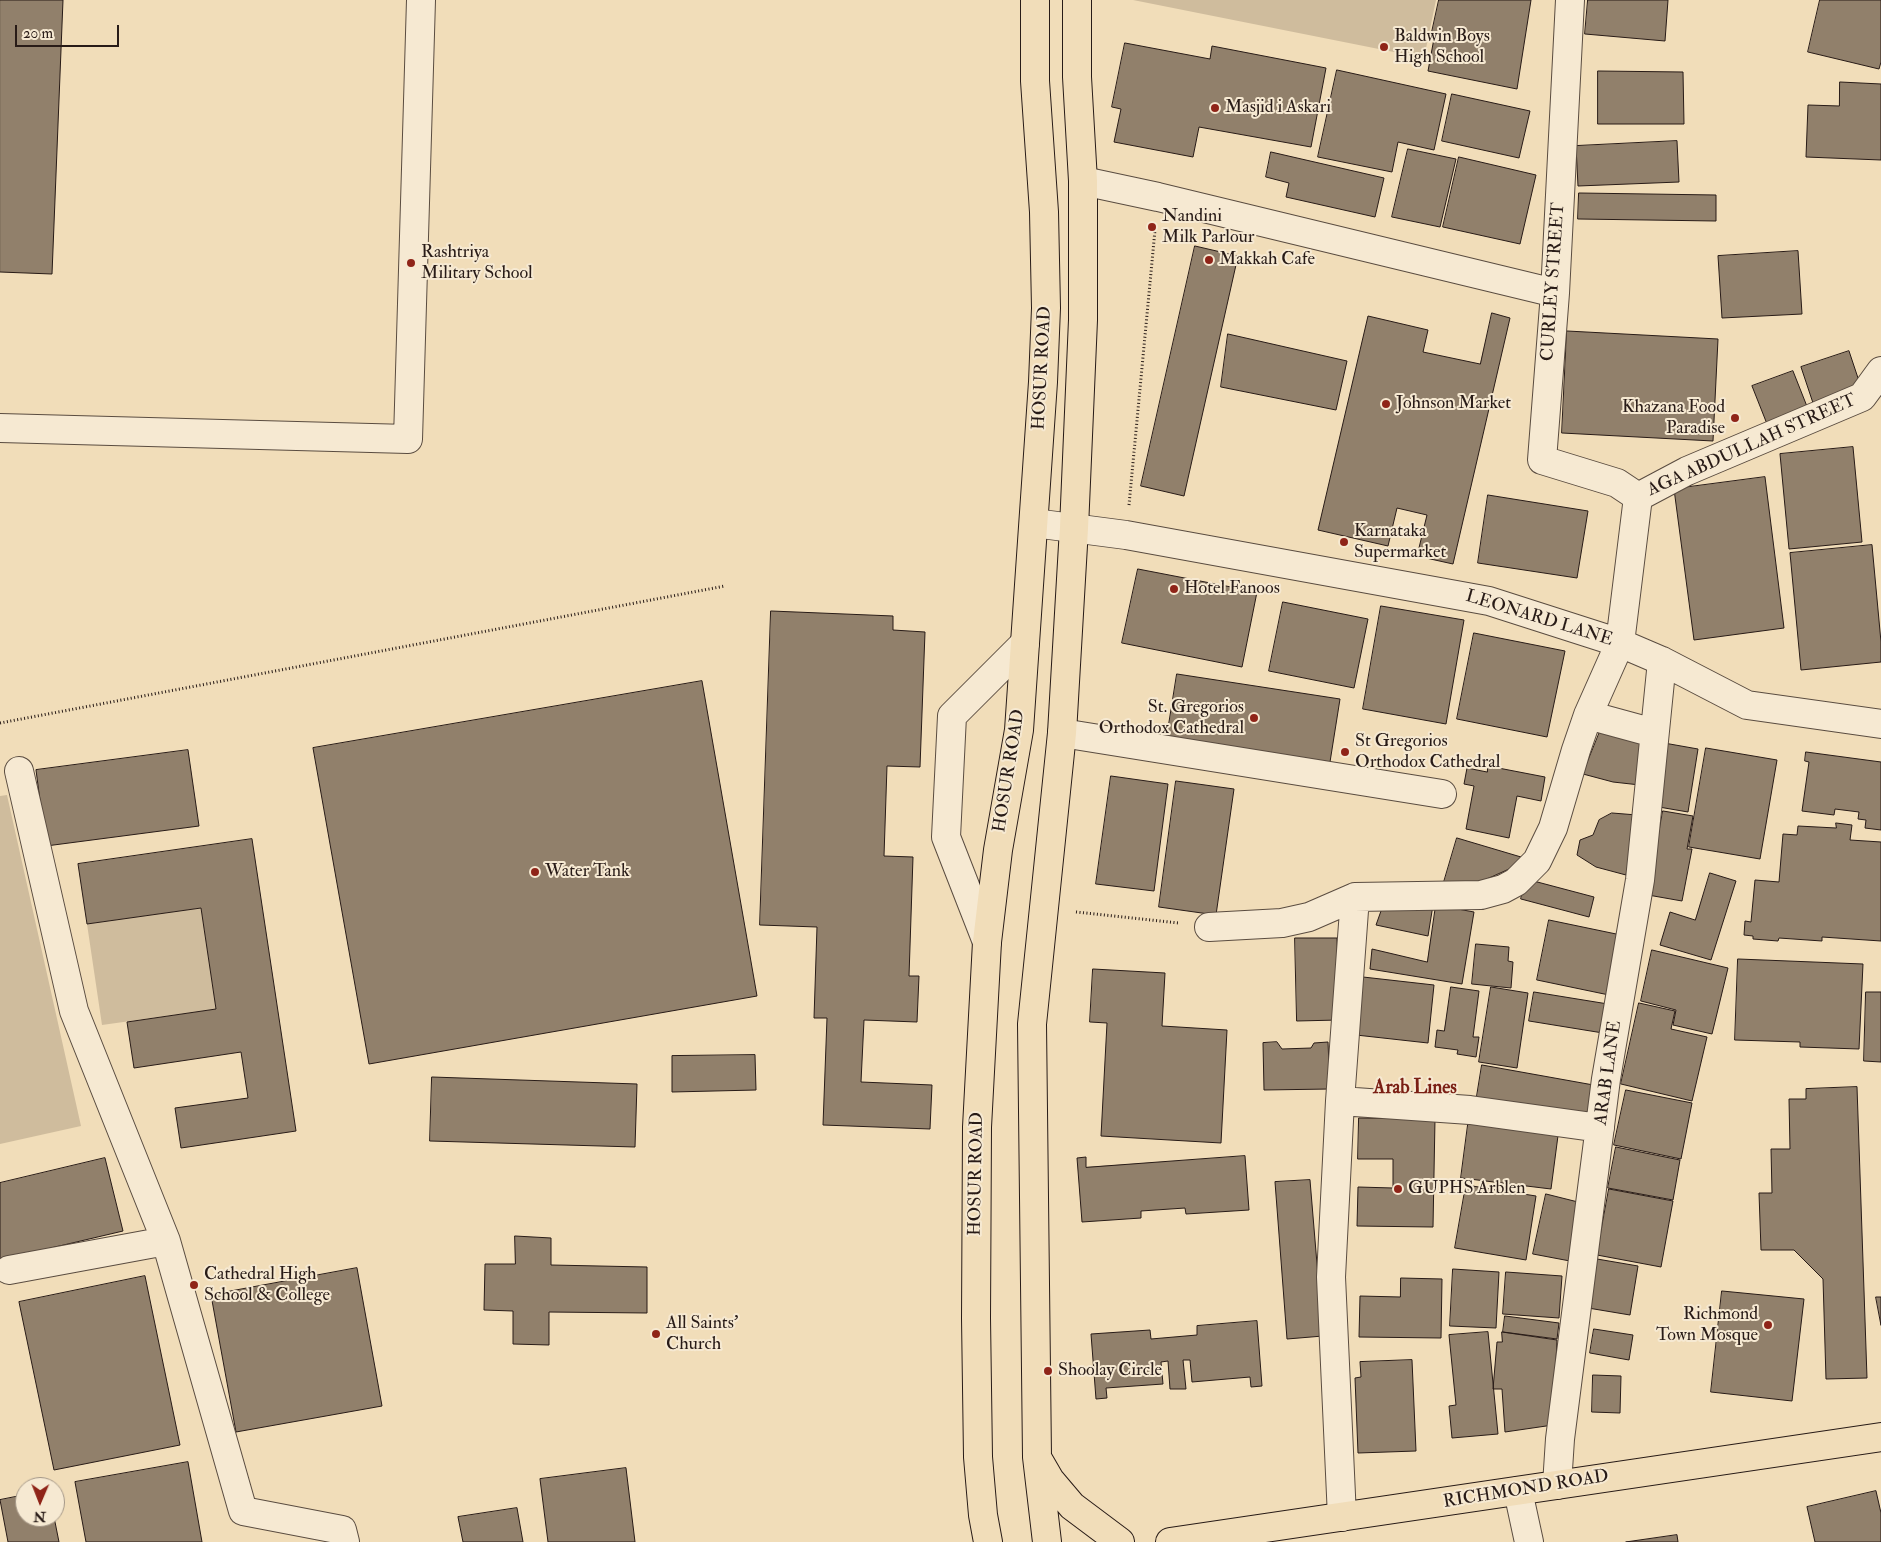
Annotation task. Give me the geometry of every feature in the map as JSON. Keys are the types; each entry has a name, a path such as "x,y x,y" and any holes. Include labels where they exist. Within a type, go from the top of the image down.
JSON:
{"main road":[{"name":"HOSUR ROAD","path":"988,1542 983,1515 978,1457 976,1318 977,1128 987,942 998,850 1019,730 1034,523 1046,308 1044,212 1035,81 1035,0"},
{"path":"1046,1542 1037,1457 1032,1024 1062,733 1074,528 1083,320 1084,181 1078,77 1077,0"},
{"name":"RICHMOND ROAD","path":"1170,1542 1881,1437"},
{"path":"1037,1457 1050,1480 1072,1506 1120,1542"}],"street":[{"path":"0,428 408,439 421,0"},
{"name":"CURLEY STREET","path":"1570,0 1555,293 1542,460 1617,483 1638,497"},
{"path":"1084,181 1158,197 1555,293"},
{"name":"AGA ABDULLAH STREET","path":"1355,897 1481,895 1503,890 1516,882 1537,861 1553,828 1588,715 1620,643 1638,497 1687,471 1862,397 1881,371"},
{"path":"1034,523 1126,535"},
{"name":"LEONARD LANE","path":"1126,535 1489,601 1620,643 1662,661 1747,705 1881,724"},
{"path":"987,942 946,837 952,716 1025,642"},
{"name":"ARAB LANE","path":"1557,1485 1560,1439 1606,1079 1640,880 1662,661"},
{"path":"1588,715 1654,733"},
{"path":"1062,733 1442,794"},
{"path":"19,771 74,1011 166,1241 243,1511 342,1530 345,1542"},
{"path":"1209,927 1282,923 1309,917 1355,897 1340,1101 1331,1277 1342,1518"},
{"path":"1340,1101 1470,1110 1600,1128"},
{"path":"9,1270 166,1241"},
{"path":"1518,1491 1529,1542"}],"path":[{"path":"1126,535 1158,197"},
{"path":"0,723 725,586"},
{"path":"1044,904 1081,913 1209,927"}],"shaded area":[{"path":"1133,0 1436,0 1424,58"},
{"path":"7,795 81,1126 0,1144 0,796"},
{"path":"201,908 216,1009 102,1025 87,924"}],"building":[{"path":"0,0 63,0 52,274 0,272"},
{"path":"1439,0 1531,0 1517,89 1428,71 1435,33 1432,32"},
{"path":"1588,0 1668,0 1665,41 1585,34"},
{"path":"1820,0 1881,0 1881,62 1879,69 1808,52"},
{"name":"Masjid i Askari","path":"1125,43 1210,59 1212,46 1326,68 1311,147 1199,127 1193,157 1114,142 1121,109 1112,107"},
{"path":"1337,70 1446,94 1434,150 1398,142 1392,172 1318,157"},
{"path":"1598,71 1683,72 1684,124 1598,124"},
{"path":"1840,82 1881,84 1881,160 1806,157 1808,105 1839,106"},
{"path":"1452,94 1530,111 1519,158 1442,141"},
{"path":"1677,141 1679,182 1578,186 1576,146"},
{"path":"1408,149 1456,159 1440,227 1392,217"},
{"path":"1271,152 1384,178 1375,217 1286,197 1289,183 1266,177"},
{"path":"1459,157 1536,175 1520,244 1443,227"},
{"path":"1579,193 1716,195 1716,221 1578,219"},
{"path":"1195,246 1238,256 1184,496 1141,486"},
{"path":"1798,251 1802,314 1722,318 1718,256"},
{"path":"1492,313 1510,318 1453,564 1417,556 1427,515 1397,508 1388,546 1318,530 1368,316 1428,330 1423,352 1480,364"},
{"path":"1567,331 1718,339 1713,441 1562,433"},
{"path":"1228,334 1347,361 1336,410 1221,387"},
{"path":"1849,351 1861,387 1813,403 1801,367"},
{"path":"1793,371 1810,414 1769,429 1752,386"},
{"path":"1853,447 1862,542 1789,549 1780,454"},
{"path":"1765,477 1784,628 1694,640 1674,489"},
{"path":"1488,495 1588,511 1577,578 1478,563"},
{"path":"1872,545 1881,642 1881,662 1801,670 1790,553"},
{"path":"1138,569 1257,592 1242,667 1122,643"},
{"path":"1283,602 1368,619 1354,688 1269,671"},
{"path":"1381,606 1464,620 1446,724 1363,709"},
{"path":"771,611 893,616 893,630 925,632 920,767 887,766 884,856 913,857 909,976 919,976 917,1022 864,1020 861,1082 932,1085 930,1129 823,1125 827,1018 814,1018 817,927 760,925"},
{"path":"1474,633 1565,651 1547,737 1457,719"},
{"name":"St. Gregorios Orthodox Cathedral","path":"1177,674 1340,699 1330,762 1167,737"},
{"name":"Water Tank","path":"702,681 757,996 369,1064 313,748"},
{"path":"1601,729 1642,739 1640,785 1613,782 1583,774"},
{"path":"1664,743 1698,749 1688,812 1653,806"},
{"path":"1706,748 1777,760 1760,859 1689,847"},
{"path":"188,750 199,826 46,846 36,770"},
{"path":"1806,752 1881,762 1881,830 1865,828 1866,820 1858,819 1859,812 1835,809 1834,815 1802,811 1809,762 1805,761"},
{"path":"1488,766 1545,777 1541,801 1517,796 1509,838 1466,829 1474,786 1464,784 1467,768 1487,772"},
{"path":"1111,776 1168,784 1154,891 1096,884"},
{"path":"1176,781 1234,789 1216,915 1159,907"},
{"path":"1663,811 1693,816 1687,849 1692,849 1682,901 1648,895"},
{"path":"1612,813 1637,815 1626,875 1596,867 1577,855 1580,840 1593,835 1599,820"},
{"path":"1836,823 1852,825 1850,840 1881,842 1881,941 1822,937 1822,941 1779,938 1778,941 1753,939 1753,936 1744,935 1745,921 1751,922 1755,880 1779,882 1783,834 1797,835 1798,826 1836,828"},
{"path":"1457,838 1521,857 1518,865 1469,887 1444,882"},
{"path":"252,839 296,1131 181,1148 175,1108 248,1098 241,1052 134,1068 127,1022 216,1009 201,908 87,924 78,864"},
{"path":"1710,873 1736,881 1711,960 1660,945 1670,912 1695,920"},
{"path":"1526,879 1594,897 1589,917 1521,899"},
{"path":"1392,901 1433,905 1428,936 1376,925 1381,911"},
{"path":"1436,905 1474,912 1462,984 1370,969 1372,949 1427,962"},
{"path":"1549,920 1621,935 1609,995 1537,980"},
{"path":"1295,938 1337,938 1339,1020 1297,1021"},
{"path":"1476,944 1509,947 1508,961 1513,962 1511,988 1472,984"},
{"path":"1652,950 1728,968 1712,1034 1673,1025 1676,1010 1641,1001"},
{"path":"1738,959 1863,964 1859,1049 1800,1047 1800,1042 1735,1040"},
{"path":"1093,969 1165,973 1162,1026 1227,1030 1221,1143 1101,1136 1107,1023 1090,1022"},
{"path":"1363,977 1434,985 1428,1043 1356,1035"},
{"path":"1451,987 1479,991 1473,1037 1479,1037 1476,1057 1457,1054 1458,1050 1435,1047 1437,1030 1444,1031"},
{"path":"1491,987 1528,993 1517,1068 1479,1062"},
{"path":"1534,992 1608,1004 1603,1033 1529,1021"},
{"path":"1866,992 1881,992 1881,1062 1864,1061"},
{"path":"1639,1003 1675,1011 1671,1029 1707,1037 1692,1101 1621,1084"},
{"path":"1277,1042 1282,1049 1311,1048 1314,1043 1328,1042 1330,1089 1264,1090 1263,1043"},
{"path":"755,1055 756,1090 672,1092 672,1056"},
{"path":"1482,1065 1599,1086 1594,1119 1476,1102"},
{"path":"432,1077 637,1084 635,1147 430,1141"},
{"path":"1857,1087 1867,1378 1826,1379 1823,1279 1794,1250 1761,1250 1759,1193 1772,1193 1771,1149 1790,1149 1789,1099 1806,1099 1806,1089"},
{"path":"1626,1090 1692,1103 1681,1159 1614,1145"},
{"path":"1469,1117 1559,1128 1551,1189 1461,1178"},
{"path":"1359,1118 1435,1119 1433,1227 1357,1226 1358,1187 1393,1188 1393,1159 1358,1159"},
{"path":"1616,1147 1680,1160 1673,1200 1608,1188"},
{"path":"1245,1156 1249,1210 1186,1214 1185,1208 1141,1211 1141,1218 1082,1222 1077,1158 1086,1157 1086,1167"},
{"path":"105,1158 123,1231 0,1260 0,1183"},
{"path":"1310,1180 1323,1336 1287,1339 1275,1182"},
{"path":"1466,1185 1536,1196 1526,1260 1455,1248"},
{"path":"1609,1189 1673,1201 1661,1267 1597,1255"},
{"path":"1546,1194 1582,1203 1570,1261 1533,1254"},
{"name":"All Saints' Church","path":"515,1236 551,1238 551,1265 647,1267 647,1313 549,1312 549,1345 513,1344 513,1311 484,1310 485,1264 515,1264"},
{"path":"1597,1259 1638,1266 1630,1315 1588,1308"},
{"path":"357,1268 382,1406 236,1432 211,1295"},
{"path":"1453,1269 1499,1272 1496,1328 1450,1326"},
{"path":"1506,1272 1562,1276 1559,1318 1503,1314"},
{"path":"145,1276 180,1445 54,1470 19,1302"},
{"path":"1401,1278 1442,1279 1441,1338 1359,1337 1360,1296 1400,1297"},
{"path":"1722,1291 1804,1299 1792,1401 1711,1392"},
{"path":"1876,1297 1881,1297 1881,1325"},
{"path":"1505,1316 1559,1323 1557,1339 1503,1332"},
{"path":"1257,1321 1262,1386 1251,1387 1250,1377 1192,1382 1190,1360 1183,1360 1186,1389 1170,1389 1168,1361 1161,1362 1163,1384 1106,1388 1107,1398 1096,1399 1091,1334 1150,1330 1151,1339 1197,1335 1197,1326"},
{"path":"1594,1329 1633,1335 1629,1360 1590,1353"},
{"path":"1488,1332 1498,1434 1452,1438 1449,1406 1456,1405 1449,1335"},
{"path":"1502,1332 1557,1340 1553,1425 1505,1432 1502,1389 1493,1389 1497,1342 1502,1342"},
{"path":"1412,1360 1416,1451 1358,1453 1355,1378 1361,1377 1360,1362"},
{"path":"1593,1375 1621,1376 1620,1413 1592,1412"},
{"path":"188,1462 202,1542 86,1542 75,1482"},
{"path":"626,1468 635,1542 548,1542 540,1479"},
{"path":"1876,1491 1881,1513 1881,1542 1815,1542 1807,1507"},
{"path":"15,1497 15,1527 56,1527 59,1542 8,1542 0,1500"},
{"path":"517,1508 523,1542 463,1542 458,1517"},
{"path":"1677,1535 1678,1542 1626,1542"}],"place":[{"name":"Baldwin Boys High School","path":"1384,47"},
{"name":"Masjid i Askari","path":"1215,108"},
{"name":"Nandini Milk Parlour","path":"1152,227"},
{"name":"Makkah Cafe","path":"1209,260"},
{"name":"Rashtriya Military School","path":"411,263"},
{"name":"Johnson Market","path":"1386,404"},
{"name":"Khazana Food Paradise","path":"1735,418"},
{"name":"Karnataka Supermarket","path":"1344,542"},
{"name":"Hotel Fanoos","path":"1174,589"},
{"name":"St. Gregorios Orthodox Cathedral","path":"1254,718"},
{"name":"St Gregorios Orthodox Cathedral","path":"1345,752"},
{"name":"Water Tank","path":"535,872"},
{"name":"GUPHS Arblen","path":"1398,1189"},
{"name":"Cathedral High School & College","path":"194,1285"},
{"name":"Richmond Town Mosque","path":"1768,1325"},
{"name":"All Saints' Church","path":"656,1334"},
{"name":"Shoolay Circle","path":"1048,1371"}],"district":[{"name":"Arab Lines","path":"1415,1089"}]}
